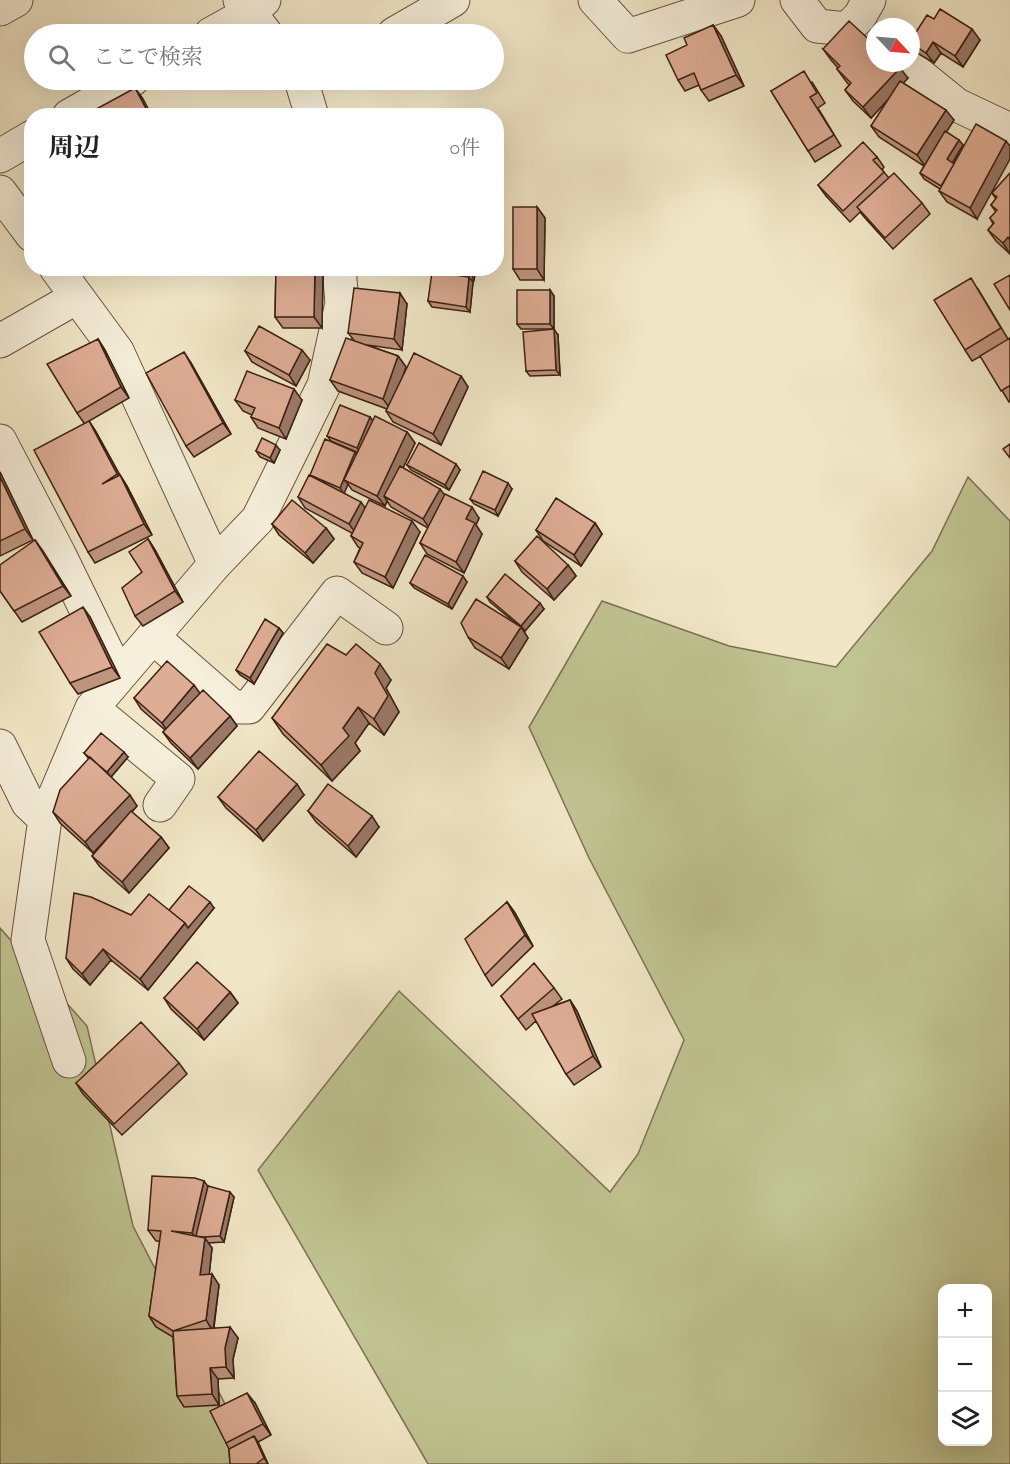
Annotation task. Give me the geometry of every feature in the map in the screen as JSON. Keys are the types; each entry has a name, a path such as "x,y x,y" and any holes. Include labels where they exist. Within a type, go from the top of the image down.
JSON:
{"street":[{"path":"0,9 16,0"},
{"path":"411,24 453,0"},
{"path":"594,0 628,36 738,0"},
{"path":"797,0 817,26 847,29 866,19"},
{"path":"231,24 255,12"},
{"path":"916,72 957,105 1010,130"},
{"path":"83,108 114,90"},
{"path":"304,90 310,108"},
{"path":"0,156 24,142"},
{"path":"0,192 24,224"},
{"path":"62,276 117,351 215,564"},
{"path":"69,1061 28,940 45,819 92,708 120,678 215,564 258,519 324,385 342,303 340,276"},
{"path":"0,341 77,297"},
{"path":"0,441 120,678"},
{"path":"153,638 233,707 249,707 337,593 386,628"},
{"path":"92,708 178,779 160,805"},
{"path":"0,746 28,803 45,819"}],"green space":[{"path":"968,477 1010,521 1010,1464 428,1464 258,1170 399,991 610,1192 638,1154 684,1040 589,858 529,727 602,601 729,646 836,667 932,551"},
{"path":"0,928 87,1026 133,1226 256,1464 0,1464"}],"building":[{"path":"940,9 972,29 955,56 933,42 926,53 920,49 920,26 927,15 934,19"},
{"path":"849,21 866,37 866,72 896,72 863,107 845,90 851,83 837,69 840,66 823,49"},
{"path":"713,25 736,75 701,90 694,73 678,80 666,55 687,45 684,38"},
{"path":"804,71 817,93 810,97 834,135 808,151 771,91"},
{"path":"900,81 946,110 917,155 871,126"},
{"path":"131,90 136,90 146,108 98,108"},
{"path":"976,124 1006,141 970,208 939,191"},
{"path":"945,131 959,140 947,159 954,164 941,186 920,173"},
{"path":"863,142 877,157 873,160 884,172 843,211 818,185"},
{"path":"894,173 922,203 885,238 857,207"},
{"path":"1010,173 1010,239 1008,237 1003,243 988,230 994,223 990,218 997,210 991,205 997,197 992,193"},
{"path":"513,207 537,207 537,269 513,269"},
{"path":"1010,275 1010,310 994,284"},
{"path":"276,276 315,276 314,317 275,317"},
{"path":"431,276 469,277 466,307 428,301"},
{"path":"971,278 1001,328 965,350 934,300"},
{"path":"354,288 400,293 394,339 348,333"},
{"path":"517,290 550,290 550,324 517,324"},
{"path":"259,326 302,350 289,375 245,351"},
{"path":"554,329 556,370 526,371 523,332"},
{"path":"346,338 398,356 383,399 330,380"},
{"path":"1010,338 1010,388 1009,386 1001,391 980,356"},
{"path":"98,339 121,387 77,413 47,364"},
{"path":"184,352 223,423 186,446 146,373"},
{"path":"414,353 461,376 433,434 386,411"},
{"path":"247,371 294,389 279,428 251,417 255,408 235,400"},
{"path":"340,405 370,417 357,448 327,436"},
{"path":"375,416 407,432 377,496 344,480"},
{"path":"89,421 117,474 102,484 120,475 144,524 88,552 34,450"},
{"path":"262,438 276,445 270,458 256,451"},
{"path":"325,439 355,452 340,488 310,475"},
{"path":"419,443 456,464 445,485 407,465"},
{"path":"1010,444 1010,458 1003,449"},
{"path":"400,466 440,489 423,519 384,496"},
{"path":"483,471 508,483 495,510 470,499"},
{"path":"309,475 361,502 349,524 298,497"},
{"path":"0,477 25,529 0,541"},
{"path":"445,494 472,507 466,519 475,523 456,562 420,543"},
{"path":"556,498 595,523 574,555 536,530"},
{"path":"292,500 326,528 305,553 272,524"},
{"path":"369,500 412,521 385,577 354,562 363,543 351,536"},
{"path":"537,536 568,565 547,589 515,561"},
{"path":"148,539 175,591 135,616 122,588 142,572 129,552"},
{"path":"35,540 63,586 14,611 0,591 0,565"},
{"path":"425,555 463,576 448,604 410,583"},
{"path":"505,574 540,603 521,626 487,597"},
{"path":"476,599 521,627 501,658 468,637 461,623"},
{"path":"83,607 112,667 70,683 39,632"},
{"path":"265,619 279,628 250,678 236,670"},
{"path":"327,644 346,655 356,644 380,664 375,673 388,696 374,719 358,707 343,728 349,736 321,765 272,718"},
{"path":"167,661 194,685 162,723 134,698"},
{"path":"203,690 230,716 190,758 163,732"},
{"path":"101,733 124,752 107,772 84,753"},
{"path":"259,751 297,784 256,830 218,797"},
{"path":"90,757 130,795 85,842 53,812 60,790"},
{"path":"328,784 372,816 348,846 308,811"},
{"path":"131,811 161,837 122,882 92,856"},
{"path":"189,886 210,902 188,928 169,910"},
{"path":"74,893 91,897 131,915 149,894 185,923 140,979 103,949 82,974 66,958"},
{"path":"507,902 525,935 485,975 465,939"},
{"path":"197,962 230,992 197,1029 164,998"},
{"path":"534,963 554,988 518,1019 501,996"},
{"path":"570,1000 593,1056 566,1074 532,1014"},
{"path":"141,1022 179,1063 114,1124 76,1083"},
{"path":"152,1176 195,1178 204,1181 192,1233 171,1231 205,1238 200,1275 212,1274 206,1320 173,1331 149,1316 161,1231 148,1230"},
{"path":"208,1186 230,1192 220,1236 196,1236"},
{"path":"230,1327 225,1348 226,1367 210,1368 212,1394 177,1396 173,1331"},
{"path":"247,1393 263,1424 226,1443 210,1411"},
{"path":"254,1436 264,1458 256,1464 230,1464 229,1449"}]}
